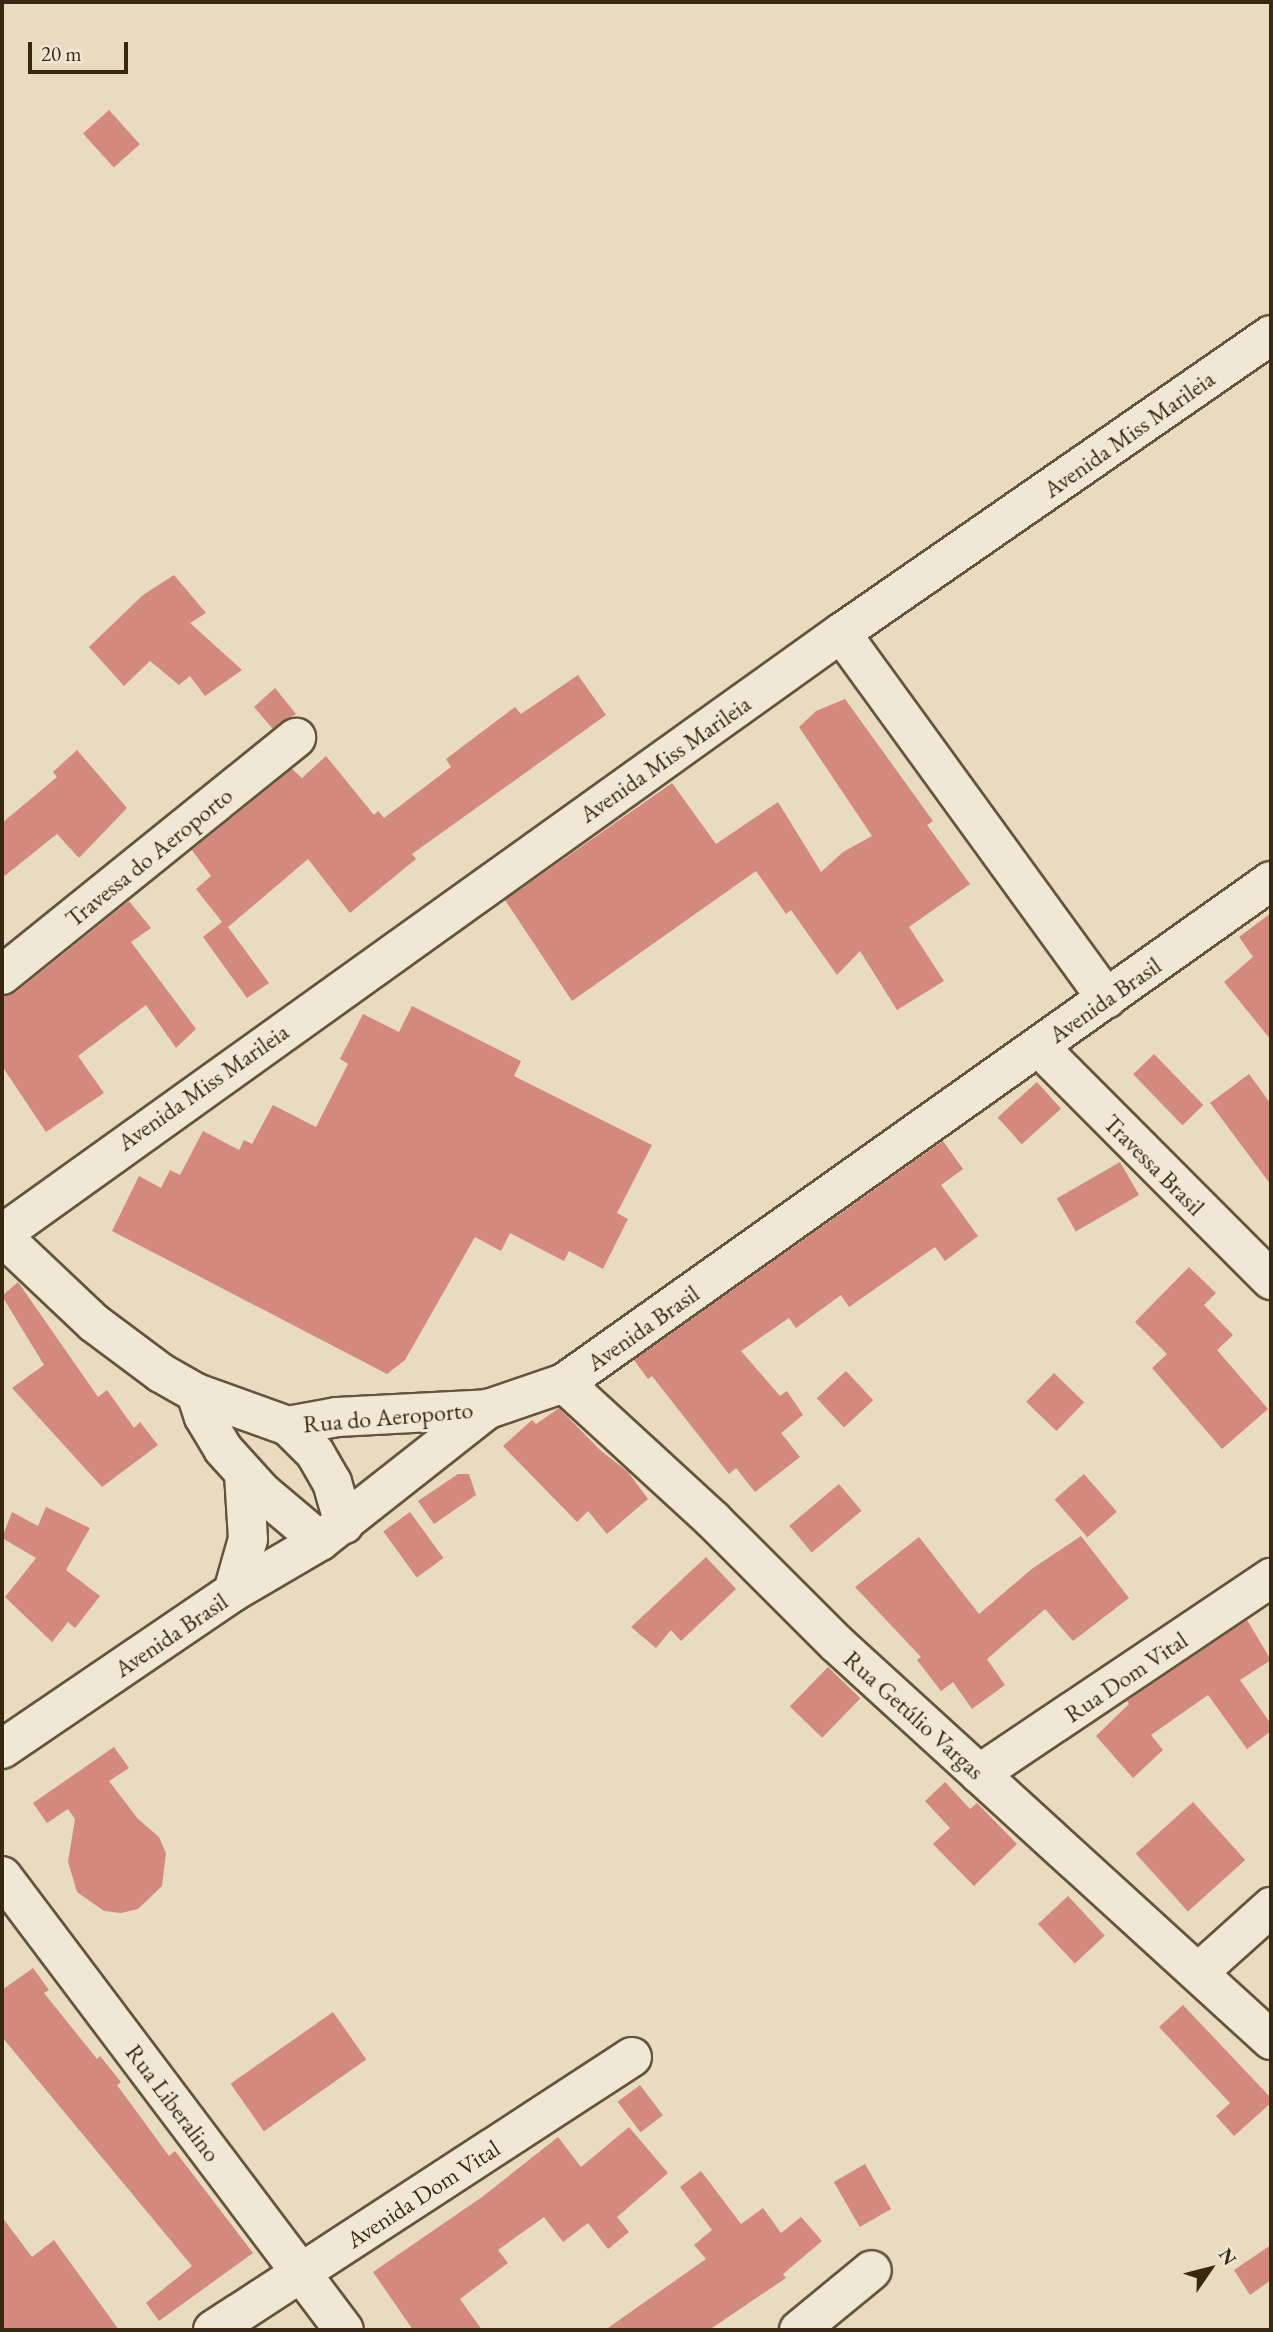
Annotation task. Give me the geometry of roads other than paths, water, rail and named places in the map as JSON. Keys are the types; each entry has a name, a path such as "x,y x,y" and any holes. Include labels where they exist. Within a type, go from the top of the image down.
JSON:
{"street":[{"name":"Avenida Miss Marileia","path":"2,1235 62,1187 841,633 1271,335"},
{"path":"841,633 1107,999"},
{"name":"Travessa do Aeroporto","path":"2,975 296,738"},
{"name":"Avenida Brasil","path":"2,1749 233,1592 332,1532 488,1409 564,1383 1271,881"},
{"name":"Travessa Brasil","path":"1039,1047 1271,1280"},
{"name":"Avenida Miss Marileia","path":"2,1203 62,1187"},
{"path":"2,1235 125,1348 196,1393 288,1426 315,1452 332,1482 332,1532"},
{"name":"Rua Getúlio Vargas","path":"564,1383 979,1774 1200,1971 1271,2040"},
{"path":"196,1393 204,1417 244,1474 332,1532"},
{"name":"Rua do Aeroporto","path":"288,1426 337,1417 488,1409"},
{"path":"233,1592 247,1539 244,1474"},
{"name":"Rua Dom Vital","path":"979,1774 1271,1578"},
{"name":"Rua Liberalino","path":"2,1876 344,2330"},
{"path":"1200,1971 1271,1907"},
{"name":"Avenida Dom Vital","path":"213,2330 632,2056"},
{"path":"799,2330 872,2270"}]}
